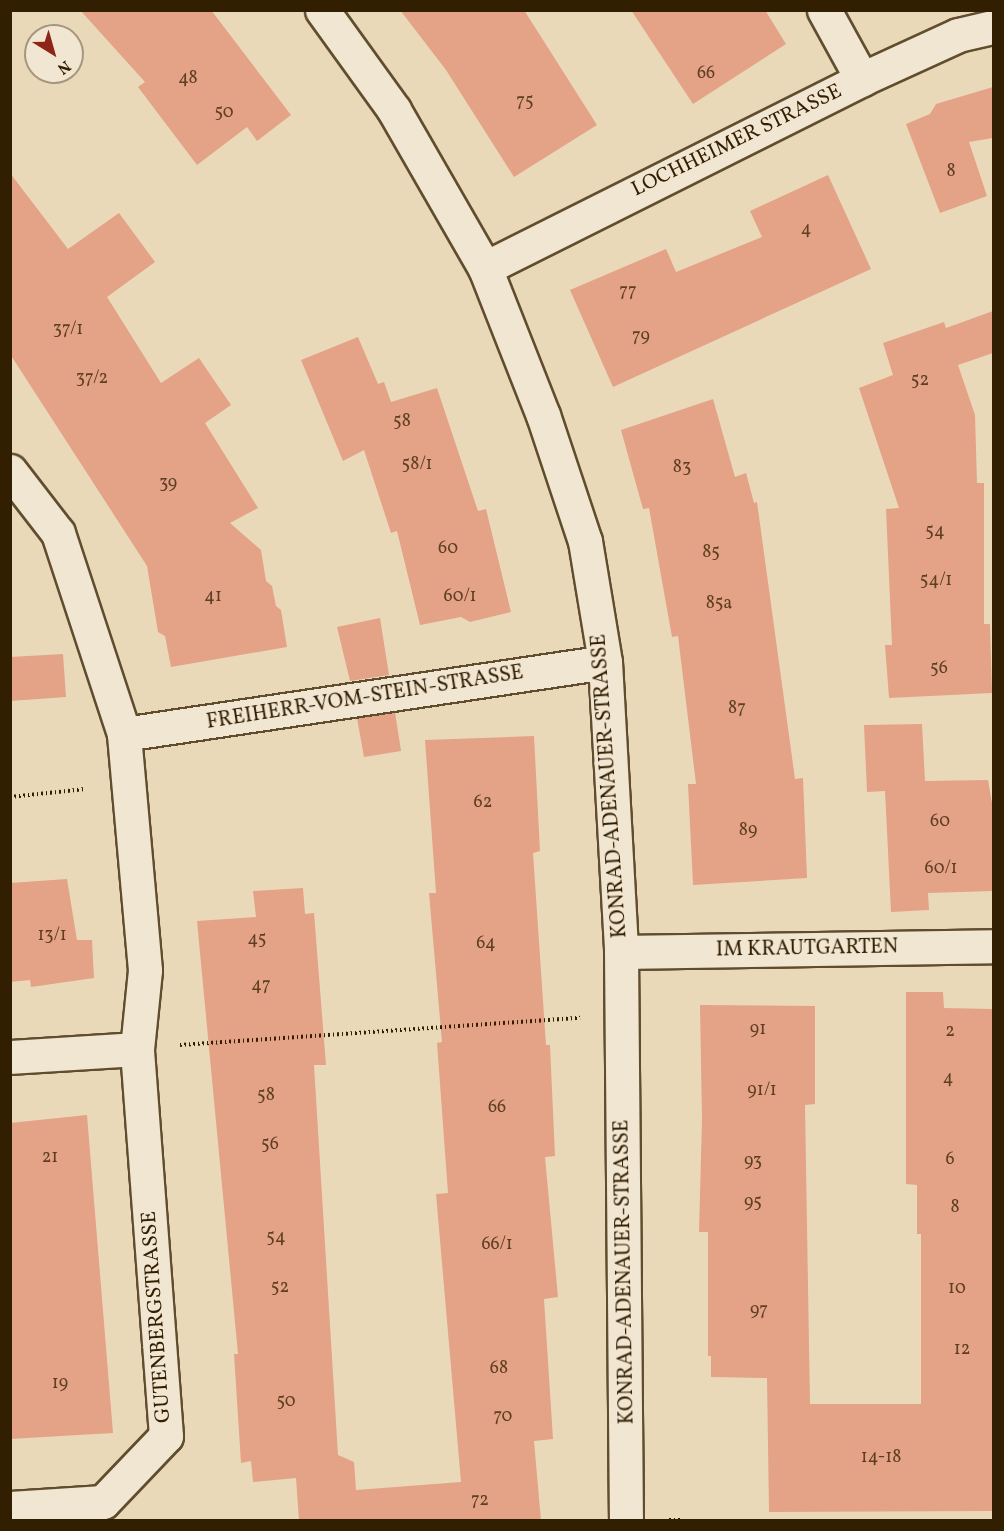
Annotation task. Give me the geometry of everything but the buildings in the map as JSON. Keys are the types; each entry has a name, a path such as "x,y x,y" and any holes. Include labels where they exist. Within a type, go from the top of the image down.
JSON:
{"street":[{"name":"KONRAD-ADENAUER-STRASSE","path":"322,10 394,110 485,268 543,415 585,541 606,662 621,952 626,1521"},
{"path":"824,10 862,79"},
{"name":"LOCHHEIMER STRASSE","path":"485,268 862,79 958,35 993,27"},
{"path":"10,471 58,533 124,734 145,970 137,1049 10,1057"},
{"name":"FREIHERR-VOM-STEIN-STRASSE","path":"124,734 606,662"},
{"name":"IM KRAUTGARTEN","path":"621,952 993,946"},
{"name":"GUTENBERGSTRASSE","path":"10,1508 103,1502 166,1436 137,1049"}],"path":[{"path":"10,797 129,784"},
{"path":"137,1049 622,1015"}]}
